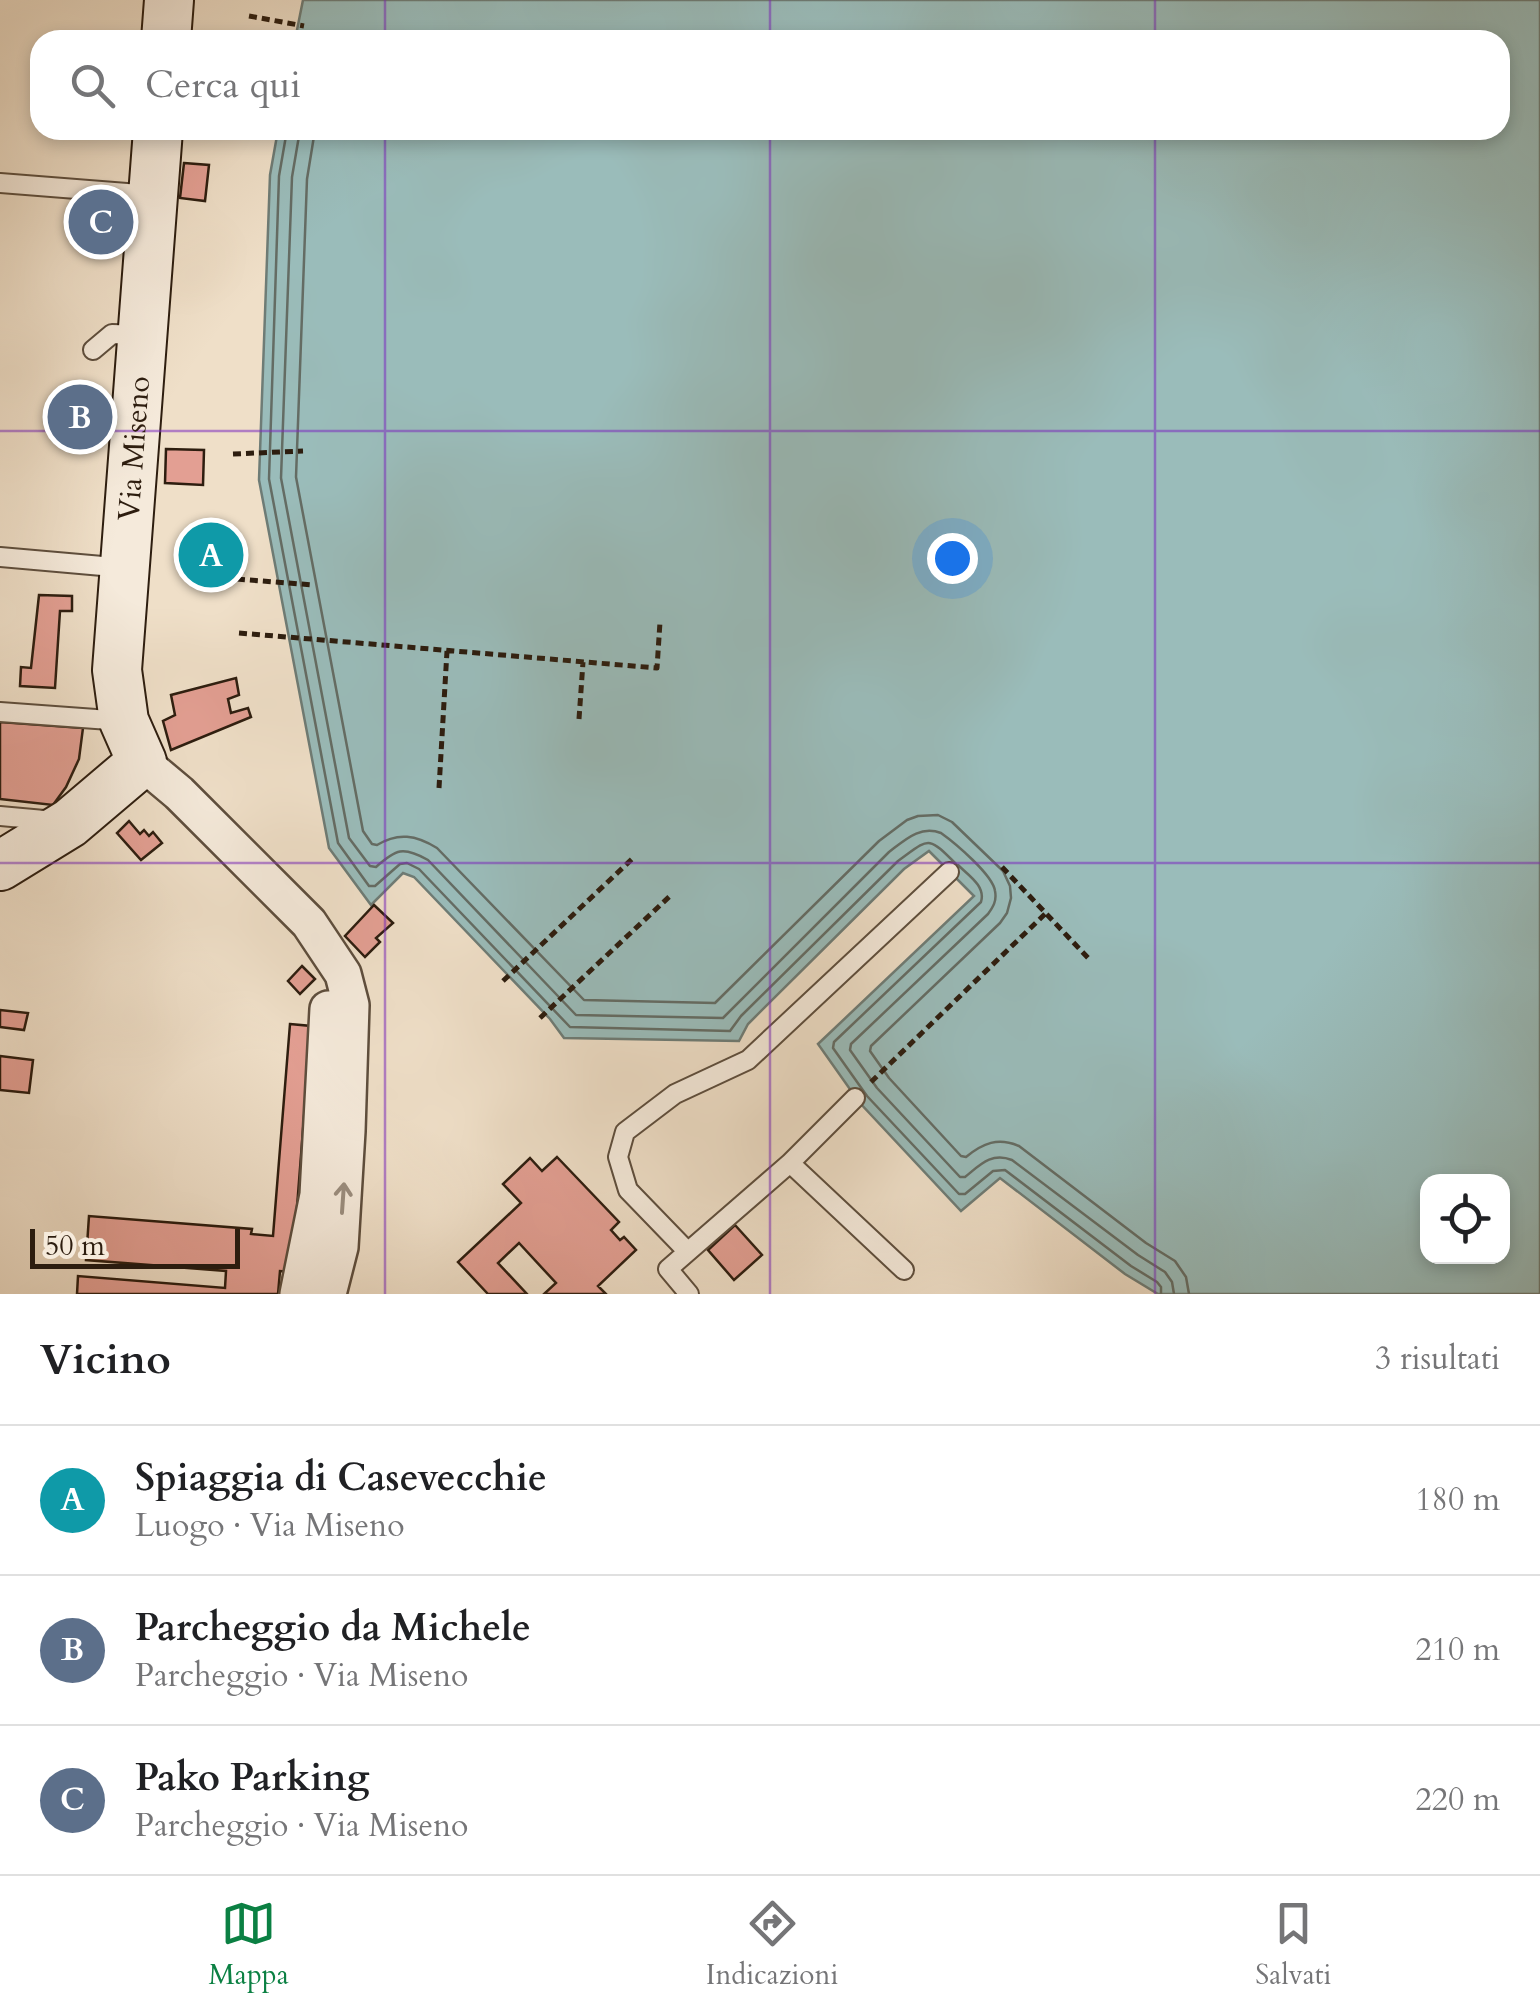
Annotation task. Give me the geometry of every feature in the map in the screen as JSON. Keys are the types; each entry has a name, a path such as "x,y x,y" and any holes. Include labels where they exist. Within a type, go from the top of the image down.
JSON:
{"main road":[{"path":"167,30 170,0"},
{"name":"Via Miseno","path":"133,742 116,670 157,140"},
{"path":"0,866 70,823 133,742"}],"street":[{"path":"133,742 179,794 309,923 343,974 351,1006 348,1131 340,1247 328,1294"},
{"path":"298,1294 318,1195 328,948"}],"lane":[{"path":"0,182 152,195"},
{"path":"94,350 112,334 144,335"},
{"path":"0,557 126,568"},
{"path":"0,712 133,742"},
{"path":"0,816 70,823"},
{"path":"687,1251 628,1190 618,1157 624,1132 675,1094 748,1060 949,872"},
{"path":"689,1294 668,1270 790,1163 855,1098"},
{"path":"790,1163 904,1270"}],"path":[{"path":"249,16 304,26"},
{"path":"233,454 303,451"},
{"path":"211,577 313,585"},
{"path":"239,633 657,668 660,622"},
{"path":"438,788 448,650"},
{"path":"579,720 583,662"},
{"path":"502,981 632,860"},
{"path":"1002,867 1090,960"},
{"path":"540,1018 670,896"},
{"path":"855,1098 1045,914"}],"water":[{"path":"303,0 1540,0 1540,1294 1158,1294 1125,1274 1000,1178 961,1211 859,1102 818,1044 974,896 929,851 904,869 748,1024 739,1041 564,1038 414,877 403,873 371,905 329,848 259,480 270,175 276,140 1510,140 1510,30 297,30"}],"building":[{"path":"184,163 209,165 205,201 180,198"},
{"path":"166,449 204,450 203,485 165,483"},
{"path":"39,595 72,596 72,611 60,611 55,688 20,686 21,667 31,668"},
{"path":"236,678 239,695 228,699 231,713 248,708 251,717 171,750 163,721 175,715 171,695"},
{"path":"0,722 83,728 79,759 53,805 0,799"},
{"path":"129,821 140,834 144,830 149,836 153,832 162,843 141,860 117,833"},
{"path":"374,905 393,923 376,938 380,942 365,957 345,936"},
{"path":"302,966 315,979 300,994 288,981"},
{"path":"0,1010 28,1013 24,1030 0,1027"},
{"path":"290,1024 311,1026 292,1272 280,1271 278,1294 77,1294 78,1276 225,1288 226,1271 86,1260 89,1216 252,1229 251,1234 273,1236"},
{"path":"0,1056 33,1060 29,1093 0,1090"},
{"path":"557,1157 619,1222 611,1230 636,1250 598,1286 606,1294 544,1294 556,1283 519,1243 498,1263 527,1294 488,1294 458,1262 521,1203 503,1184 530,1158 542,1171"},
{"path":"735,1225 762,1255 734,1280 708,1250"}],"place":[{"name":"Pako Parking","path":"101,222"},
{"name":"Parcheggio da Michele","path":"80,417"},
{"name":"Spiaggia di Casevecchie","path":"211,555"}]}
